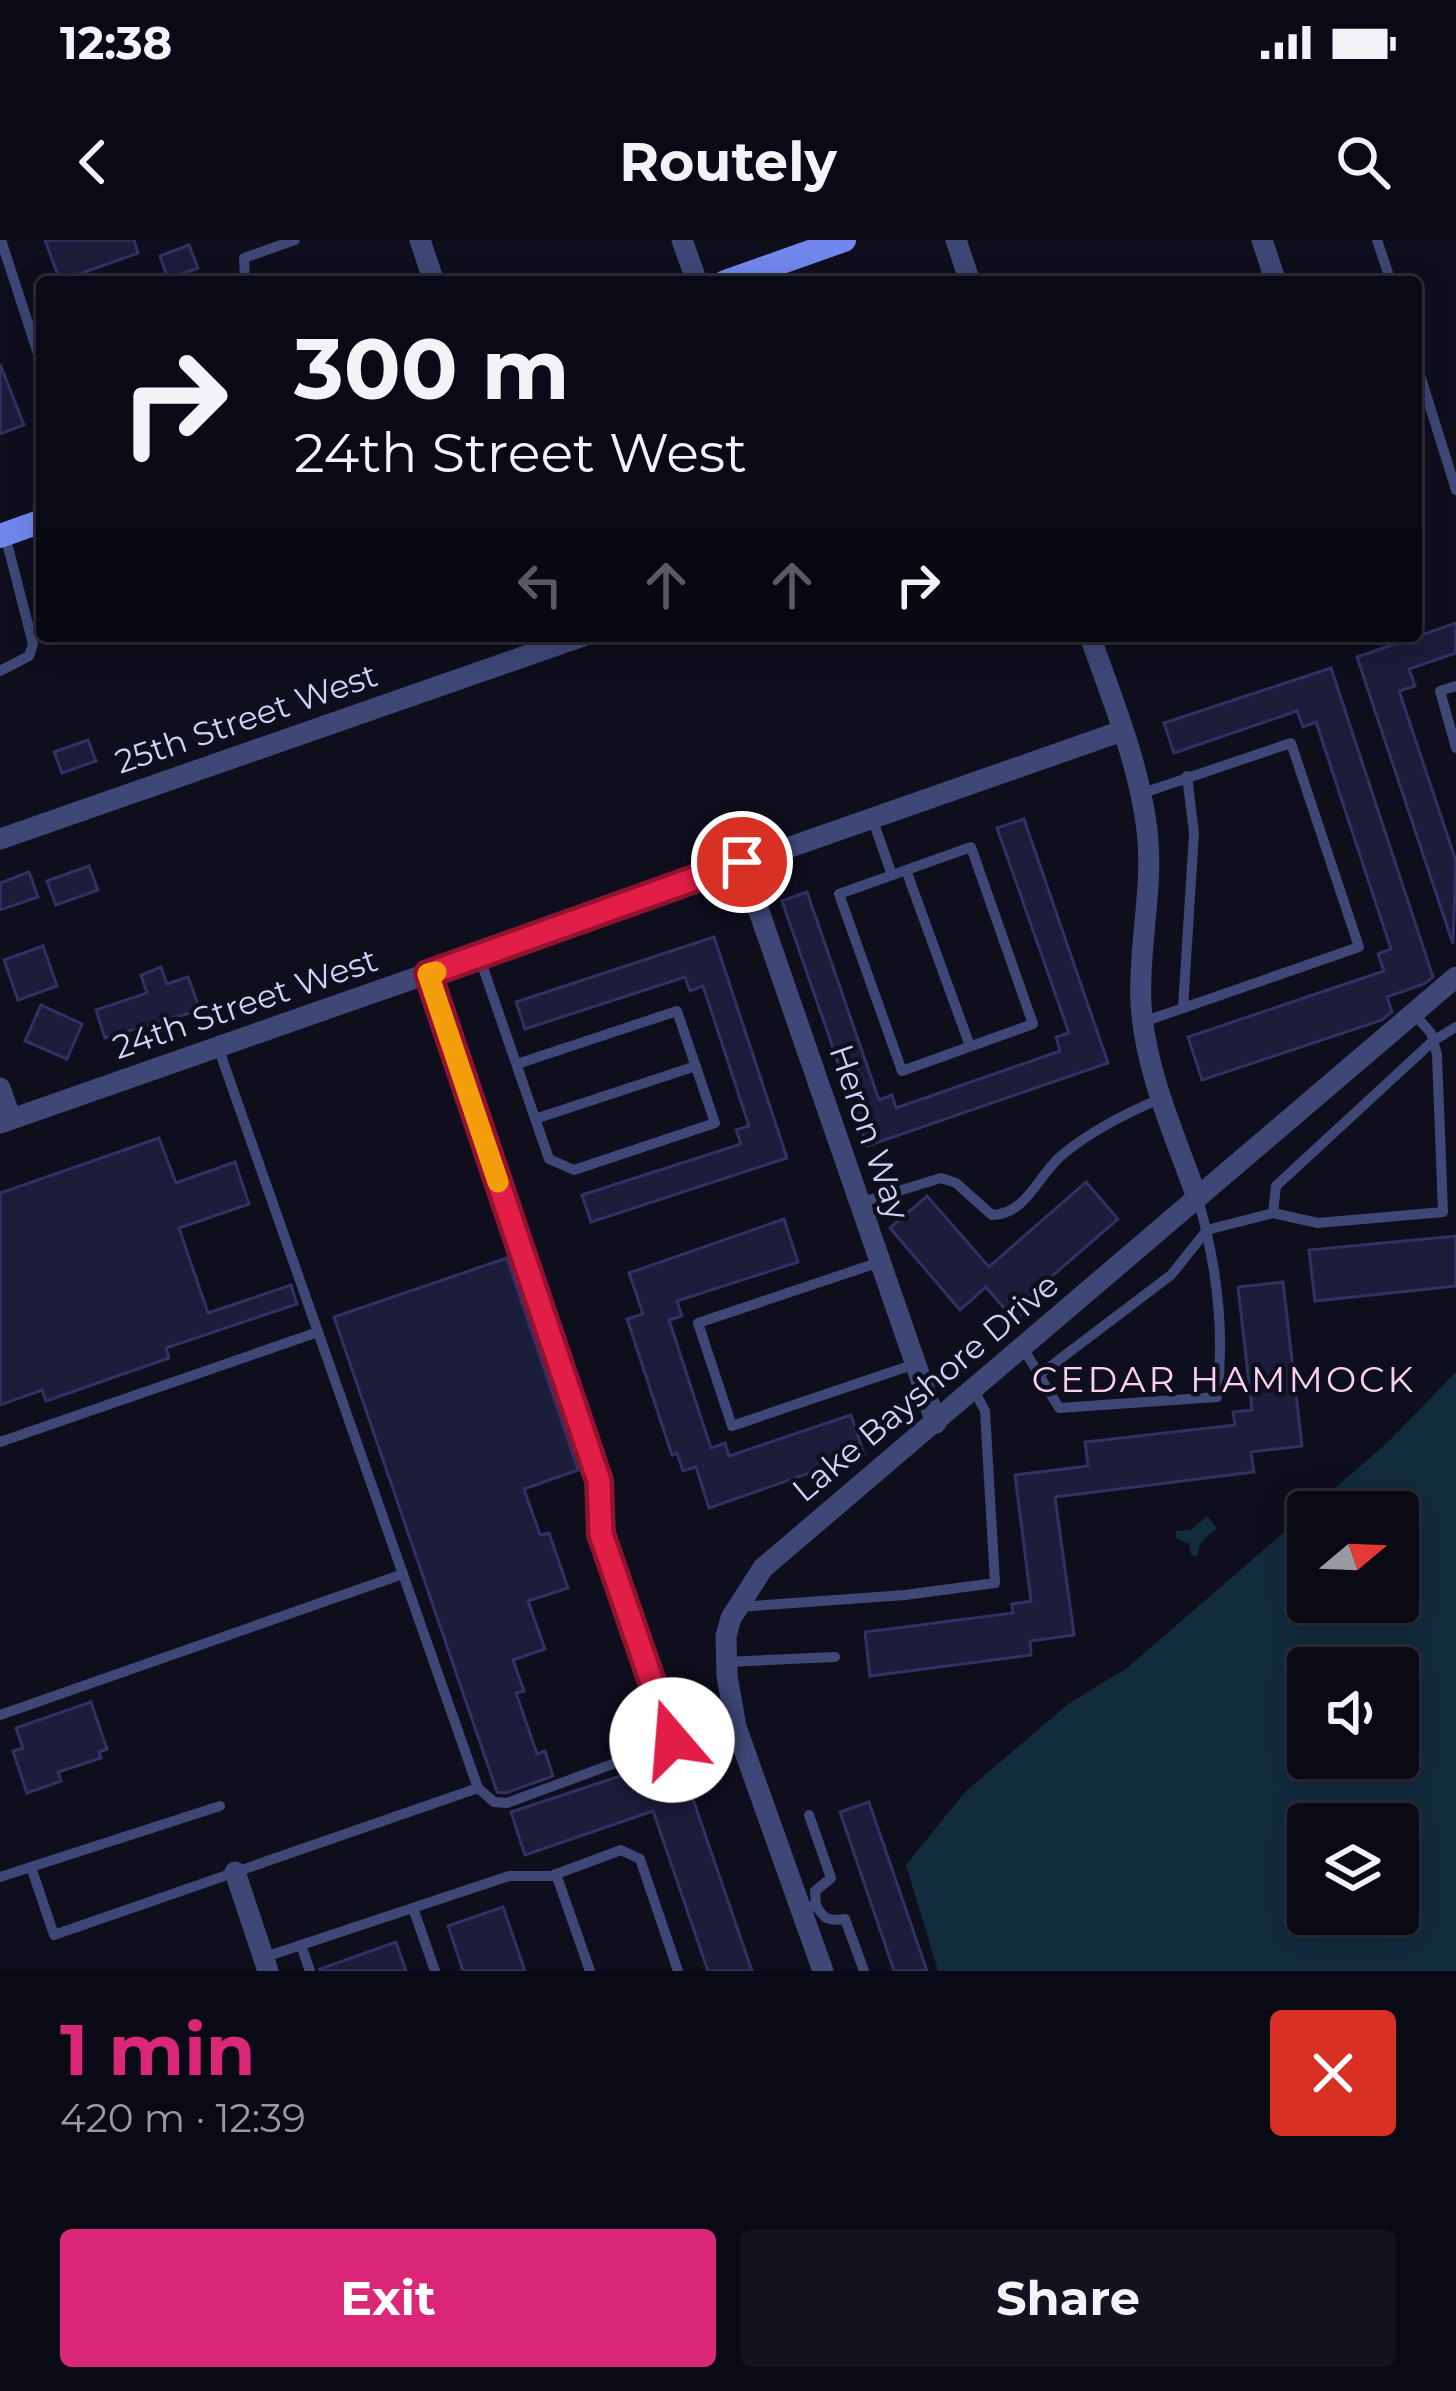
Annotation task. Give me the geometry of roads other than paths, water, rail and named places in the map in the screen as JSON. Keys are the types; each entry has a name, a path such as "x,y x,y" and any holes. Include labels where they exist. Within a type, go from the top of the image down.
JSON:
{"street":[{"path":"420,240 432,276"},
{"path":"682,240 695,276"},
{"path":"742,276 844,240"},
{"path":"956,240 968,276"},
{"path":"1262,240 1274,276"},
{"path":"3,535 36,523"},
{"name":"25th Street West","path":"0,839 566,642"},
{"path":"1092,642 1123,731 1150,852 1140,966 1143,1022 1162,1098 1198,1198"},
{"name":"24th Street West","path":"5,1121 1123,731"},
{"name":"Heron Way","path":"742,862 936,1423"},
{"name":"Lake Bayshore Drive","path":"823,1971 809,1908 736,1727 726,1636 736,1607 763,1568 1456,977"},
{"path":"0,1088 5,1121"},
{"path":"235,1872 266,1964"}],"lane":[{"path":"1,240 36,348"},
{"path":"236,240 245,276"},
{"path":"244,258 295,240"},
{"path":"1377,240 1389,276"},
{"path":"1422,381 1456,490"},
{"path":"0,671 29,656 33,644 3,535"},
{"path":"1,578 14,566"},
{"path":"1456,686 1440,691 1456,748"},
{"path":"1140,794 1291,743 1359,946 1143,1022"},
{"path":"1183,1008 1194,832 1187,776"},
{"path":"872,818 892,875"},
{"path":"971,848 1034,1024 902,1071 839,894 906,870 971,848"},
{"path":"906,870 970,1046"},
{"path":"478,956 548,1159 574,1170 715,1123 677,1011 517,1064"},
{"path":"218,1047 478,1788 494,1802 507,1803 667,1744 672,1734 601,1534 599,1481 428,974"},
{"path":"1039,1375 1171,1275 1207,1230 1273,1213 1318,1222 1443,1212 1437,1055 1413,1013"},
{"path":"1273,1213 1276,1186 1433,1041 1456,1027"},
{"path":"535,1119 696,1066"},
{"path":"860,1202 941,1178 956,1183 992,1215 1002,1215 1018,1206 1059,1157 1115,1118 1162,1098"},
{"path":"1023,1348 1059,1408 1217,1397 1222,1354 1207,1230 1198,1198"},
{"path":"880,1262 698,1324 732,1426 915,1364"},
{"path":"0,1442 318,1332"},
{"path":"736,1607 995,1583 985,1412 974,1390"},
{"path":"0,1715 403,1574"},
{"path":"726,1662 835,1657"},
{"path":"31,1867 54,1934 478,1788"},
{"path":"0,1877 220,1807"},
{"path":"809,1815 831,1878 815,1891 809,1908 830,1921 845,1919 864,1971"},
{"path":"266,1964 301,1946 509,1876 556,1874 621,1850 640,1859 678,1971"},
{"path":"556,1874 590,1971"},
{"path":"413,1908 435,1971"},
{"path":"301,1946 310,1971"}],"water":[{"path":"1456,1372 1456,1971 938,1971 906,1865 965,1792 1068,1704 1127,1668 1287,1530 1287,1623 1419,1623 1419,1491 1332,1491 1387,1443"},
{"path":"1207,1516 1217,1528 1201,1542 1197,1556 1191,1555 1189,1544 1175,1538 1176,1531 1191,1530"}],"district":[{"name":"CEDAR HAMMOCK","path":"1224,1379"}]}
